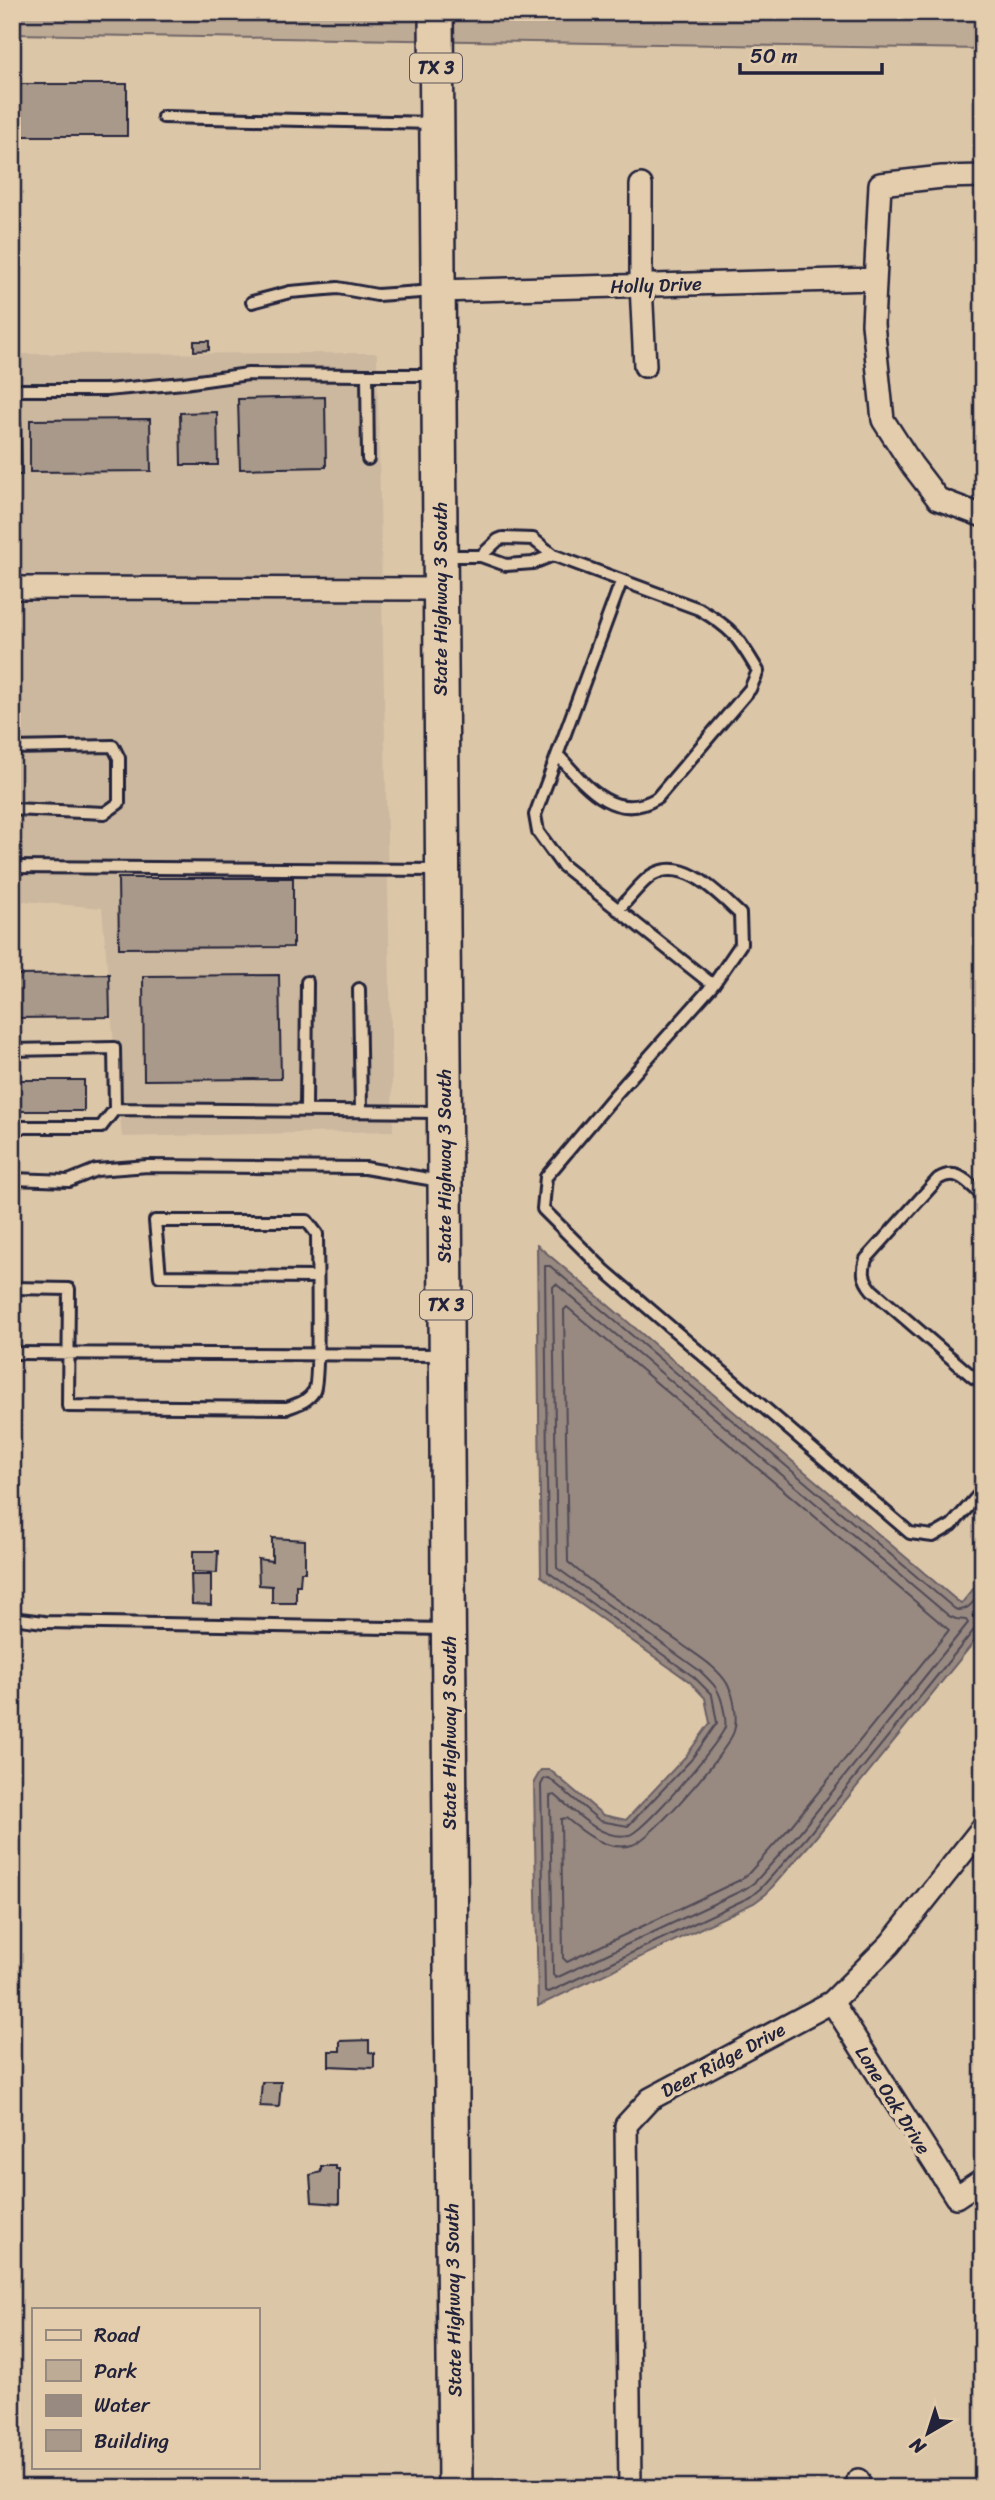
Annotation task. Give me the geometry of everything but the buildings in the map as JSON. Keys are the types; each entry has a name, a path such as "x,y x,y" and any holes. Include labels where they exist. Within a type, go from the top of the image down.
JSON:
{"main road":[{"name":"State Highway 3 South","path":"436,12 455,2488"}],"street":[{"path":"983,176 942,177 880,184 873,324 883,420 938,499 983,516"},
{"path":"641,185 641,285 645,366"},
{"name":"Holly Drive","path":"438,291 875,279"},
{"path":"12,588 440,589"},
{"name":"Deer Ridge Drive","path":"630,2488 626,2125 650,2099 832,2002 890,1944 983,1827"},
{"name":"Lone Oak Drive","path":"832,2002 957,2197 983,2179"}],"lane":[{"path":"163,117 437,123"},
{"path":"252,302 290,292 338,288 377,295 438,291"},
{"path":"12,390 106,390 248,374 439,375"},
{"path":"366,375 368,459"},
{"path":"481,556 503,538 533,539 553,555 699,609 738,637 758,671 750,689 657,798 647,804 617,806 598,796 558,755"},
{"path":"440,556 481,556 506,565 533,563 553,555"},
{"path":"621,582 536,815 538,832 562,866 713,985"},
{"path":"12,748 113,746 119,758 120,803 105,813 12,809"},
{"path":"12,867 442,870"},
{"path":"618,910 653,875 678,870 706,883 740,914 741,944 713,985 546,1177 543,1209 604,1269 910,1533 933,1536 951,1525 983,1489"},
{"path":"306,1110 307,982"},
{"path":"359,989 361,1110"},
{"path":"12,1050 114,1048 115,1109 102,1127 12,1127"},
{"path":"115,1109 444,1112"},
{"path":"12,1179 69,1181 96,1170 148,1166 365,1168 445,1182"},
{"path":"983,1196 957,1174 948,1173 938,1179 866,1259 863,1271 865,1282 873,1290 973,1377 983,1382"},
{"path":"12,1288 69,1289 68,1406 287,1408 303,1403 316,1389 317,1354 317,1278 317,1234 307,1221 155,1221 160,1276 317,1278"},
{"path":"12,1353 446,1355"},
{"path":"12,1618 44,1622 448,1629"}],"shaded area":[{"path":"377,353 393,1131 122,1137 102,908 12,900 12,354"}],"green space":[{"path":"12,12 983,12 983,49 12,34"}],"water":[{"path":"537,1245 961,1604 983,1577 983,1631 811,1843 766,1894 754,1903 538,2006 534,1782 541,1770 550,1770 603,1815 626,1820 686,1756 710,1723 705,1698 690,1682 541,1576"}]}
